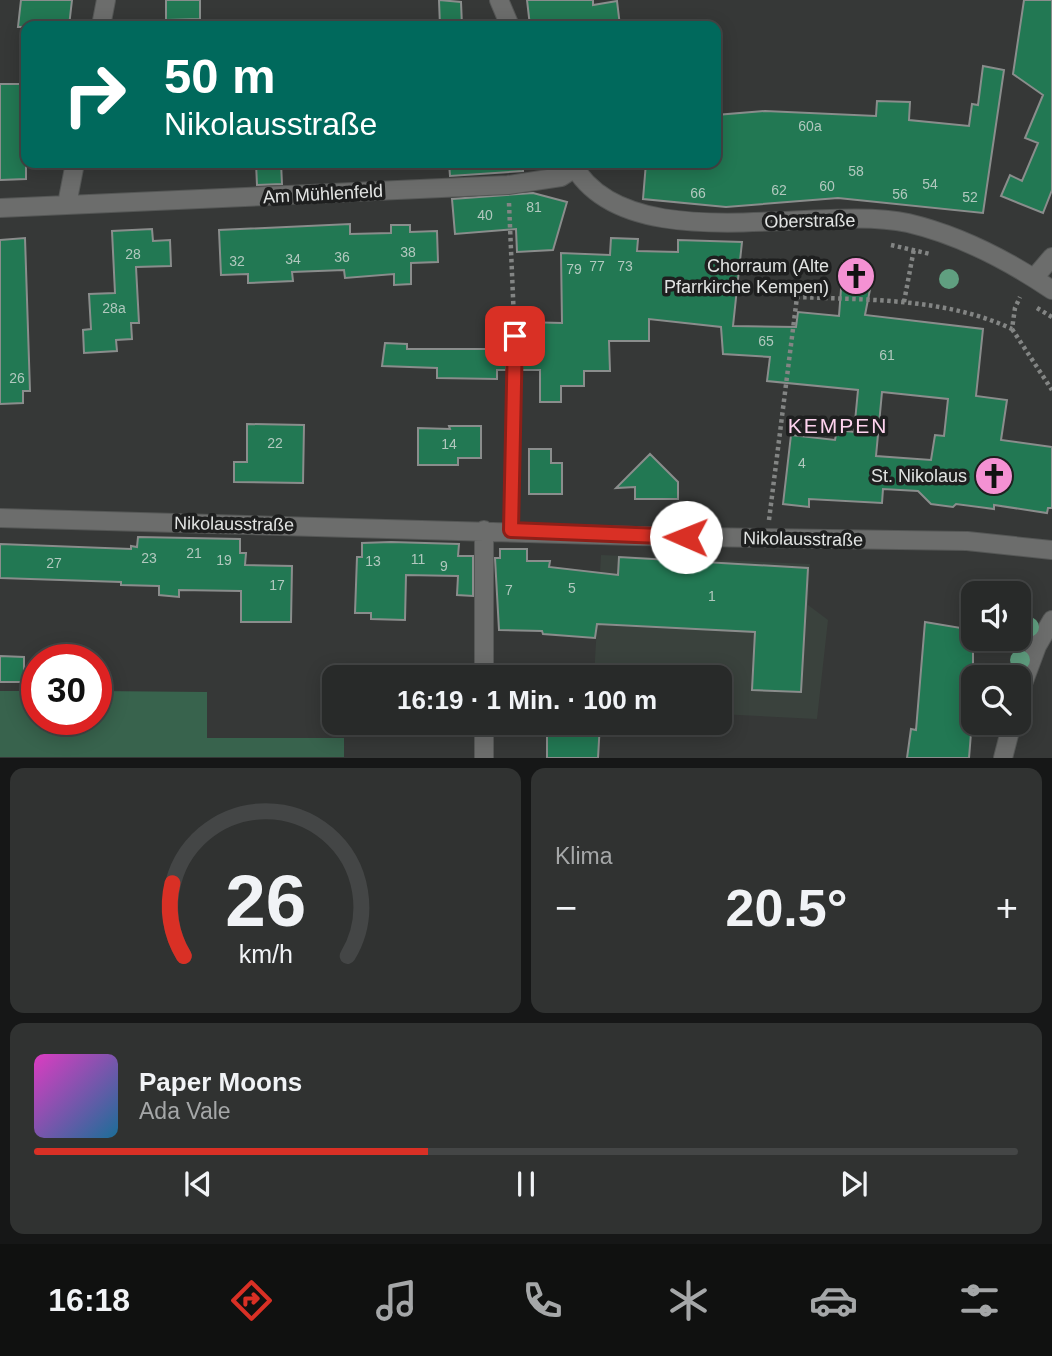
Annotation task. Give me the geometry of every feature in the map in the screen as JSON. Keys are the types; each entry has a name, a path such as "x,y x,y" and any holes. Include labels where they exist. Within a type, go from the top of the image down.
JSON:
{"street":[{"path":"102,21 106,0"},
{"path":"499,0 508,21"},
{"path":"68,204 74,168"},
{"name":"Am Mühlenfeld","path":"0,208 508,184 561,177 572,168"},
{"name":"Oberstraße","path":"576,168 593,189 622,207 689,221 871,220 906,223 991,254 1052,290"},
{"path":"1034,278 1052,257"},
{"name":"Nikolausstraße","path":"0,518 967,541 1052,550"},
{"path":"484,530 484,665"},
{"path":"1030,665 1052,620"},
{"path":"484,735 484,758"},
{"path":"1003,758 1009,735"}],"lane":[{"path":"511,530 515,336"}],"path":[{"path":"508,184 515,336"},
{"path":"904,302 914,249"},
{"path":"766,538 797,297 904,302 988,317 1012,329 1052,390"},
{"path":"1012,329 1015,307 1020,298"}],"shaded area":[{"path":"601,555 810,564 808,605 828,620 817,719 732,715 732,665 595,665"}],"green space":[{"path":"0,691 21,691 21,735 112,735 112,691 207,692 207,738 344,738 344,757 0,757"}],"building":[{"path":"21,0 72,0 70,21 21,21 21,27 18,27"},
{"path":"166,0 200,0 200,19 166,20"},
{"path":"439,0 461,2 462,21 440,21"},
{"path":"527,0 593,0 593,5 617,1 619,21 529,21"},
{"path":"1024,0 1052,0 1052,190 1043,213 1001,196 1010,175 1022,181 1038,143 1025,138 1043,95 1013,74"},
{"path":"983,66 1004,70 983,213 838,198 726,207 643,199 646,168 721,168 721,115 765,111 876,116 877,101 910,102 909,120 969,126 972,104 978,105"},
{"path":"0,84 21,84 21,168 26,168 26,179 0,180"},
{"path":"256,168 281,168 282,184 257,185"},
{"path":"449,168 523,168 523,171 450,176"},
{"path":"533,193 567,202 553,250 517,252 516,229 455,234 452,199"},
{"path":"350,224 350,234 391,233 391,225 410,225 410,232 437,231 438,262 411,263 411,284 394,285 394,274 345,278 344,270 292,272 293,281 248,283 248,274 221,275 219,230"},
{"path":"152,229 153,241 170,240 171,266 136,267 139,323 131,323 132,339 116,340 117,351 84,353 83,330 91,329 89,294 115,293 112,231"},
{"path":"25,238 30,391 23,391 23,403 0,404 0,240"},
{"path":"611,238 638,239 637,251 678,252 678,240 742,242 733,326 796,327 798,312 839,316 843,262 851,262 851,258 863,259 870,264 873,274 865,315 983,329 976,396 1007,400 1001,440 1052,447 1052,508 1048,508 1047,513 994,505 994,509 956,504 953,507 931,504 918,491 883,489 882,503 809,499 809,507 783,504 791,435 835,440 837,430 854,432 858,390 767,381 770,357 723,354 721,327 649,319 649,341 609,341 610,371 584,371 584,386 561,386 561,402 540,402 540,370 522,370 524,322 562,323 561,253 610,255","holes":["882,392 948,399 944,436 935,435 931,460 876,456"]},
{"path":"385,343 407,344 407,349 507,349 506,370 497,370 497,379 437,378 437,368 382,366"},
{"path":"247,424 304,425 303,483 234,482 234,462 247,462"},
{"path":"449,426 481,426 481,458 458,458 458,465 418,465 418,428 450,429"},
{"path":"529,449 551,449 551,463 562,463 562,494 529,494"},
{"path":"650,454 678,482 678,499 635,499 635,487 616,488"},
{"path":"138,537 240,539 240,553 246,553 245,565 292,566 291,622 241,622 241,591 179,590 179,597 159,595 159,586 0,578 0,544 131,549 131,546 137,547"},
{"path":"362,543 459,544 458,556 473,556 473,596 457,595 458,576 406,575 405,620 371,619 371,613 355,613 357,557 362,557"},
{"path":"500,549 527,549 527,561 550,561 549,567 618,575 619,557 808,568 801,692 752,690 755,632 597,624 595,638 543,634 542,631 499,630 495,558 500,558"},
{"path":"925,622 961,628 961,651 973,651 973,665 961,665 961,735 971,735 969,758 907,758 911,729 916,730"},
{"path":"0,656 21,657 21,682 0,682"},
{"path":"547,735 599,735 598,758 547,758"}],"place":[{"name":"Chorraum (Alte Pfarrkirche Kempen)","path":"856,276"},
{"name":"St. Nikolaus","path":"994,476"}],"district":[{"name":"KEMPEN","path":"838,426"}],"route":[{"path":"515,336 511,530 686,537"}]}
